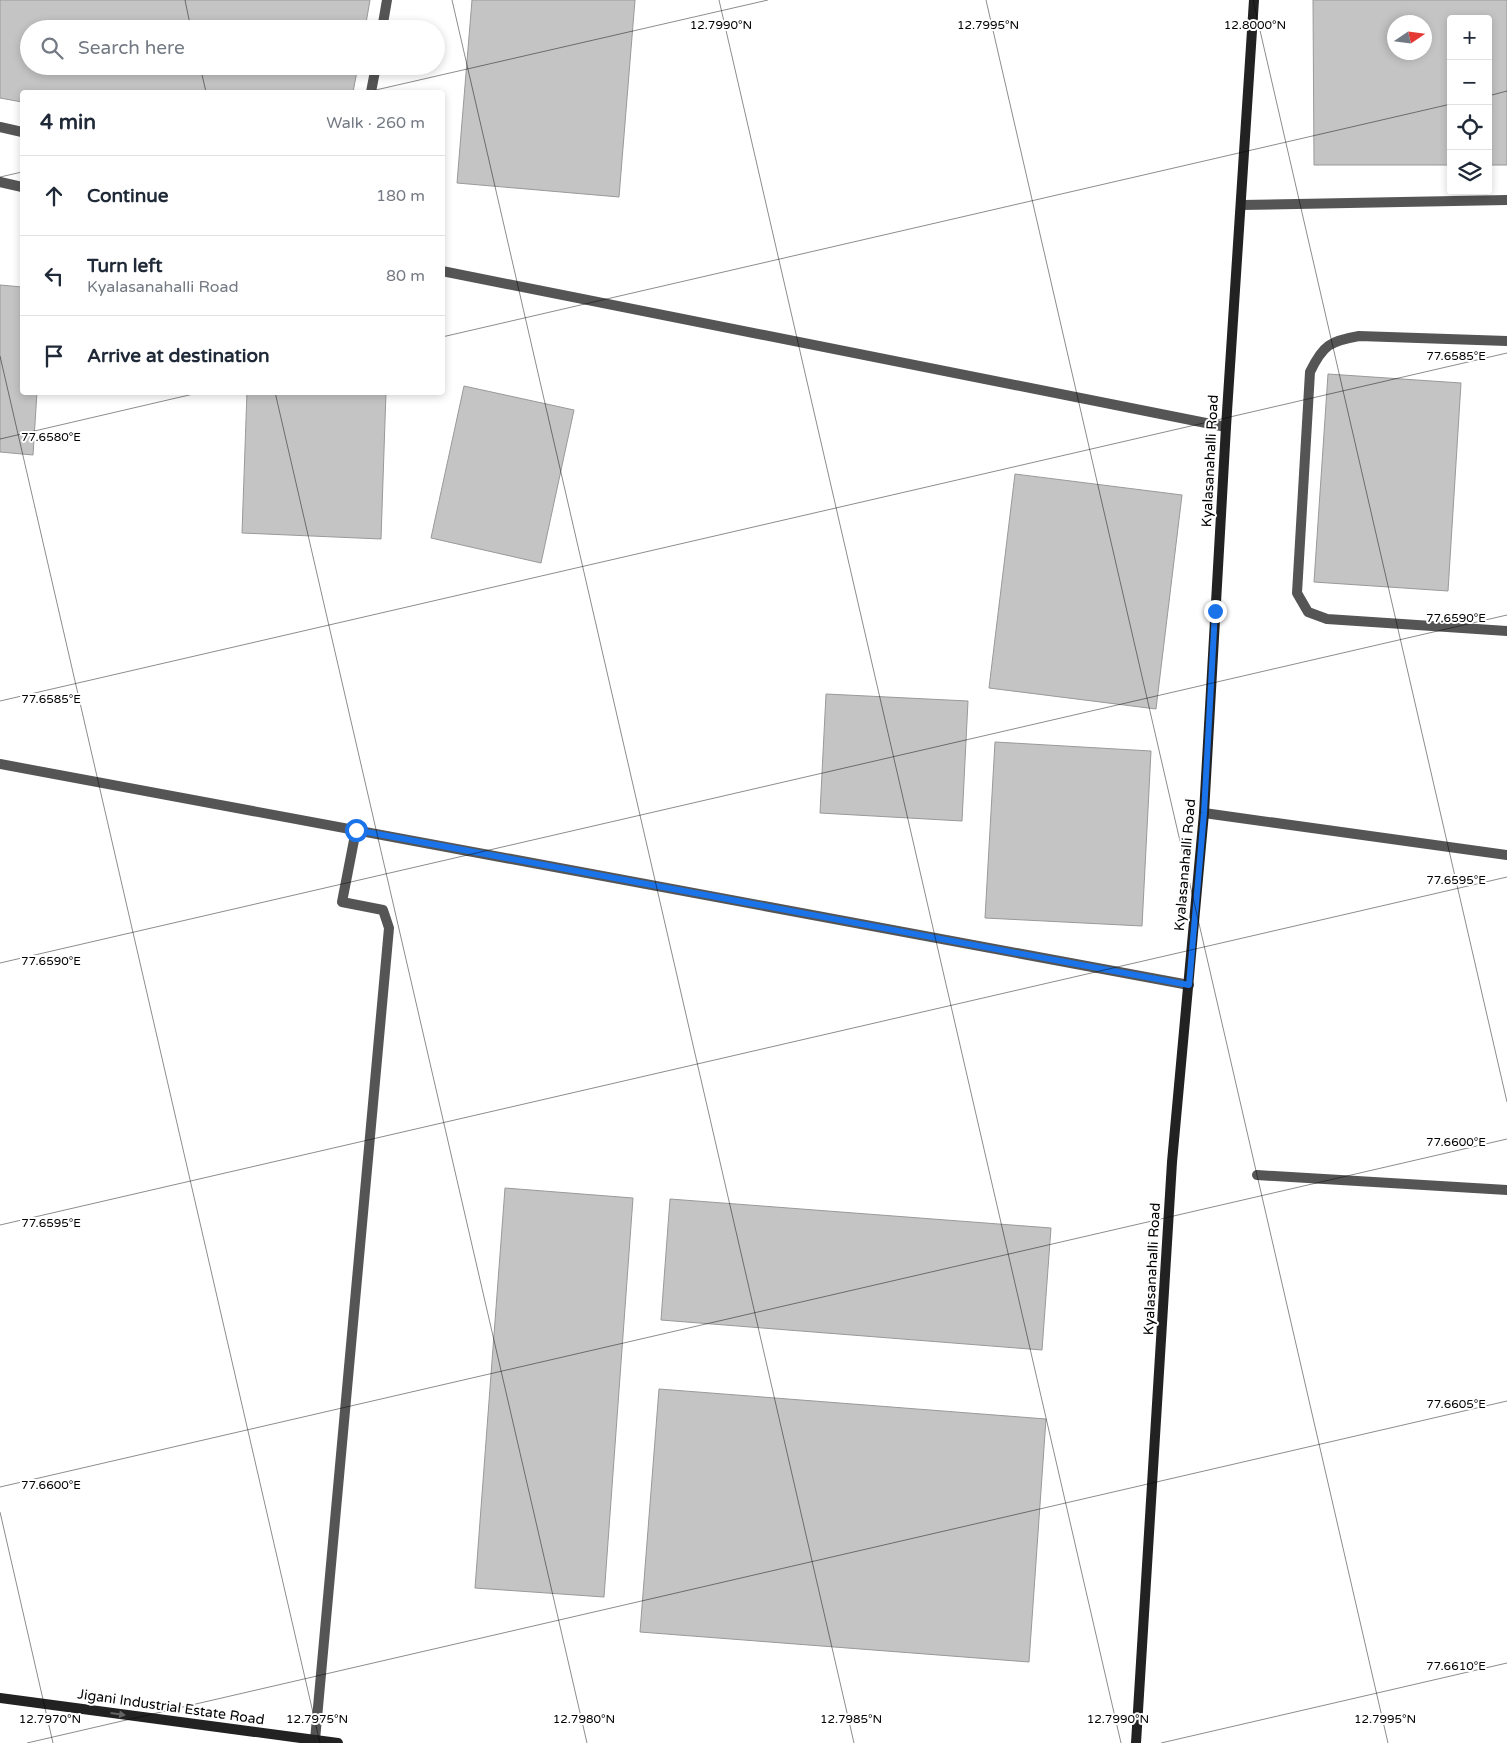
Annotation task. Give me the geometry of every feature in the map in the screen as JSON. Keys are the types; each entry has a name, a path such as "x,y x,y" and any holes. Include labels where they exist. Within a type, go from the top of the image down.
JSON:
{"street":[{"path":"384,20 387,0"},
{"name":"Kyalasanahalli Road","path":"1136,1743 1172,1162 1204,813 1226,427 1254,0"},
{"path":"371,90 374,75"},
{"path":"0,127 20,132"},
{"path":"0,182 20,187"},
{"path":"1240,205 1507,200"},
{"path":"445,272 1226,427"},
{"path":"1507,341 1360,336 1337,340 1320,351 1310,372 1297,592 1308,612 1327,619 1507,631"},
{"path":"0,764 1189,985"},
{"path":"1204,813 1507,855"},
{"path":"315,1740 389,928 382,910 342,902 356,830"},
{"path":"1257,1175 1507,1190"},
{"name":"Jigani Industrial Estate Road","path":"0,1698 338,1743"},
{"path":"1138,1732 1145,1743"}],"building":[{"path":"0,0 370,0 367,20 20,20 20,75 356,75 353,90 20,90 20,102 0,98"},
{"path":"472,0 635,0 619,197 457,183"},
{"path":"1313,0 1507,0 1507,165 1492,165 1492,15 1447,15 1447,165 1314,165"},
{"path":"0,285 20,287 20,395 37,395 33,455 0,452"},
{"path":"1328,374 1461,383 1448,591 1314,582"},
{"path":"464,386 574,410 541,563 431,538"},
{"path":"247,395 386,395 381,539 242,533"},
{"path":"1015,474 1182,495 1156,709 989,688"},
{"path":"826,694 968,701 962,821 820,813"},
{"path":"995,742 1151,751 1142,926 985,918"},
{"path":"505,1188 633,1198 604,1597 475,1588"},
{"path":"670,1199 1051,1228 1042,1350 661,1320"},
{"path":"659,1389 1046,1419 1029,1662 640,1632"}],"route":[{"path":"356,830 1189,985 1204,813 1215,611"}]}
